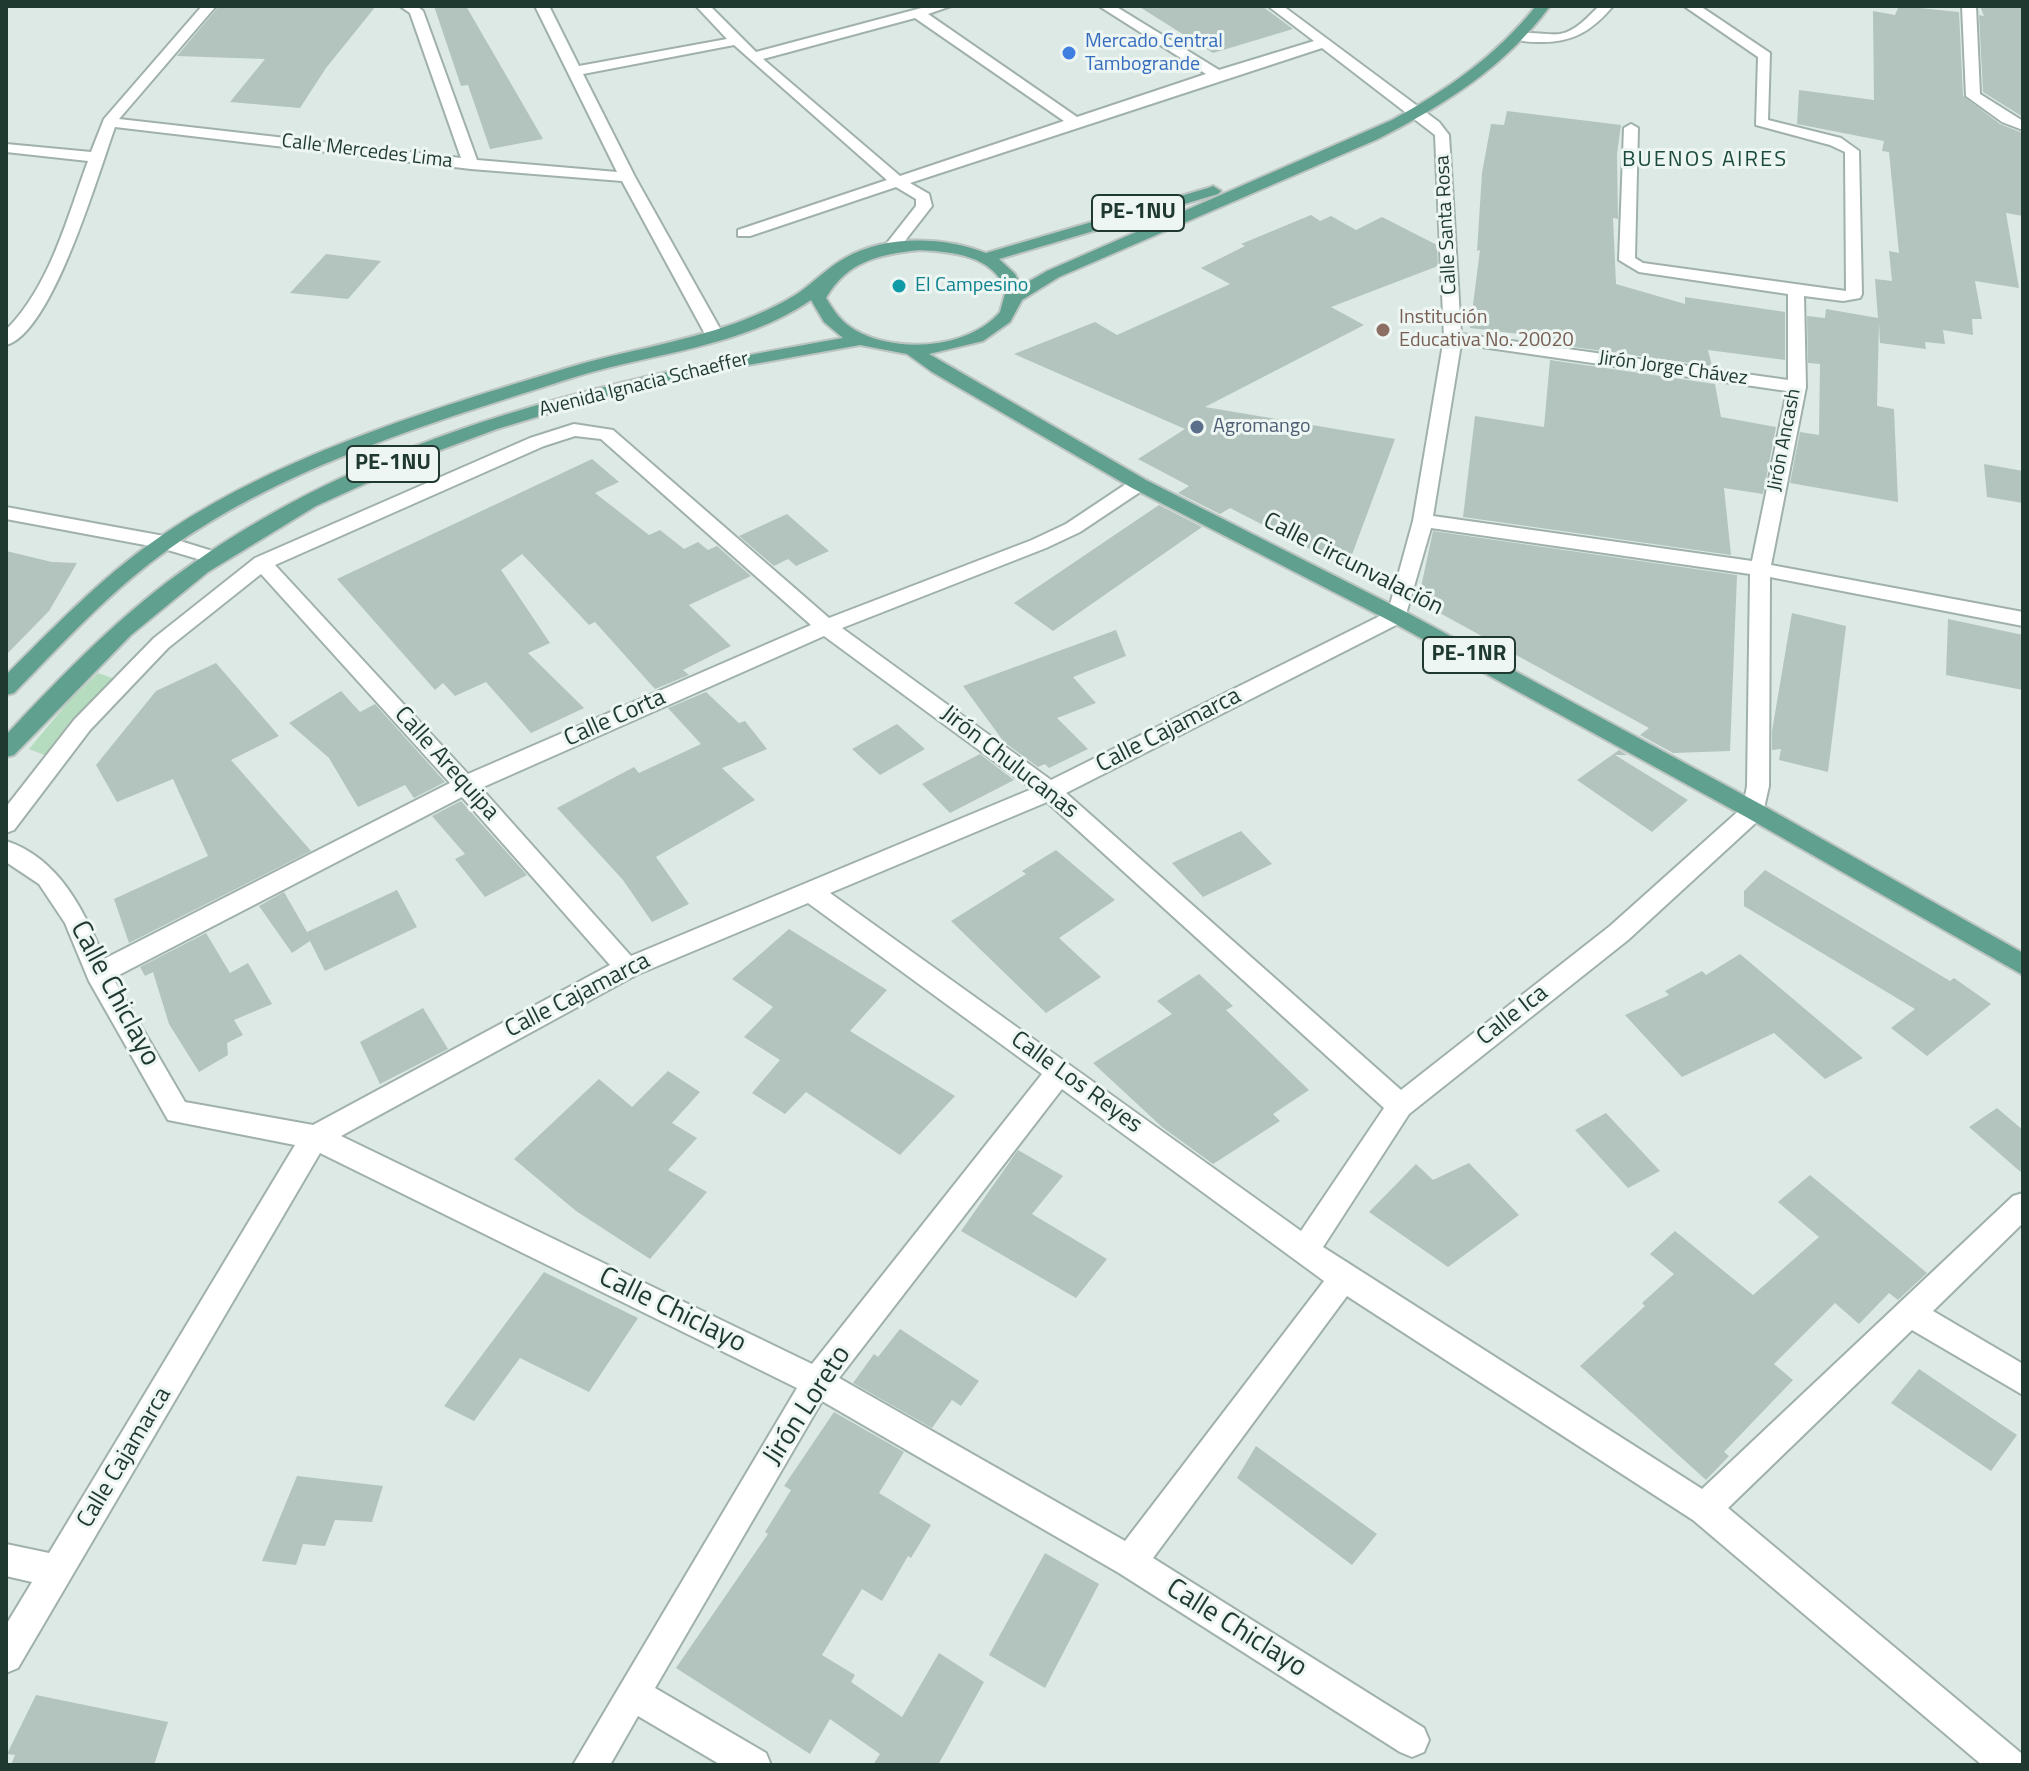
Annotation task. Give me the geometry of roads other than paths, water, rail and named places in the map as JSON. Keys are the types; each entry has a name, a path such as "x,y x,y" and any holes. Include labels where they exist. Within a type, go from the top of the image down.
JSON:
{"main road":[{"name":"PE-1NU","path":"1015,297 1053,274 1416,115 1482,71 1521,37 1543,6"},
{"name":"PE-1NU","path":"985,258 1292,170"},
{"name":"PE-1NU","path":"944,247 985,258 1002,269 1012,282 1015,297 1009,313 995,327 972,339 944,346 912,349 859,340 836,328 823,312 818,298 827,279 842,265 891,248 944,247"},
{"name":"Avenida Ignacia Schaeffer","path":"6,688 50,643 164,542 256,489 406,425 582,369 714,334 792,305 827,279"},
{"name":"Avenida Ignacia Schaeffer","path":"6,749 106,646 207,563 349,482 537,410 673,373 859,340"},
{"name":"Calle Circunvalación","path":"912,349 938,368 1139,484 1397,616 1754,811 2023,965"}],"street":[{"path":"6,340 30,316 64,250 83,200 94,157 109,122 209,6"},
{"path":"407,6 416,11 471,164"},
{"path":"542,6 627,177 714,334"},
{"path":"703,6 753,57 898,182 924,197 924,206 891,248"},
{"path":"753,57 944,6"},
{"path":"1106,6 1217,75"},
{"name":"Calle Santa Rosa","path":"1275,6 1326,42 1416,115 1434,125 1442,135 1453,338 1423,521 1397,616"},
{"path":"1521,37 1564,38 1581,33 1606,6"},
{"path":"1631,128 1627,260 1639,267 1843,296 1854,294 1852,151 1840,141 1789,134 1761,122 1765,56 1691,6"},
{"path":"1969,6 1973,96 2023,126"},
{"path":"917,13 1075,122"},
{"path":"575,71 736,41"},
{"path":"744,233 1217,75 1326,42"},
{"name":"Calle Mercedes Lima","path":"109,122 471,164 627,177"},
{"path":"6,148 94,157"},
{"name":"Jirón Ancash","path":"1754,811 1758,786 1760,569 1797,387 1796,290"},
{"path":"6,311 30,316"},
{"name":"Jirón Jorge Chávez","path":"1453,338 1797,387"},
{"name":"Jirón Chulucanas","path":"262,563 537,442 574,430 606,434 826,627 1050,791 1400,1106"},
{"name":"Calle Corta","path":"98,974 465,785 826,627 1039,544 1073,528 1139,484"},
{"path":"6,513 164,542 207,563 233,585"},
{"path":"1423,521 1760,569 2023,619"},
{"path":"6,824 82,725 161,643 262,563"},
{"name":"Calle Arequipa","path":"262,563 627,968"},
{"name":"Calle Cajamarca","path":"6,1656 315,1137 627,968 1050,791 1397,616"},
{"name":"Calle Ica","path":"1305,1250 1400,1106 1619,933 1754,811"},
{"name":"Calle Chiclayo","path":"6,850 47,878 76,919 98,974 177,1112 315,1137 817,1382 1130,1562 1412,1740"},
{"name":"Calle Los Reyes","path":"808,890 1343,1278 1704,1509 2009,1765"},
{"name":"Jirón Loreto","path":"590,1765 817,1382 1060,1071"},
{"path":"1704,1509 2023,1205"},
{"path":"1130,1562 1343,1278"},
{"path":"1910,1313 2023,1381"},
{"path":"6,1560 57,1571"},
{"path":"633,1694 754,1765"}],"place":[{"name":"Mercado Central Tambogrande","path":"1069,53"},
{"name":"El Campesino","path":"899,286"},
{"name":"Institución Educativa No. 20020","path":"1383,330"},
{"name":"Agromango","path":"1197,427"}],"district":[{"name":"BUENOS AIRES","path":"1705,161"}]}
